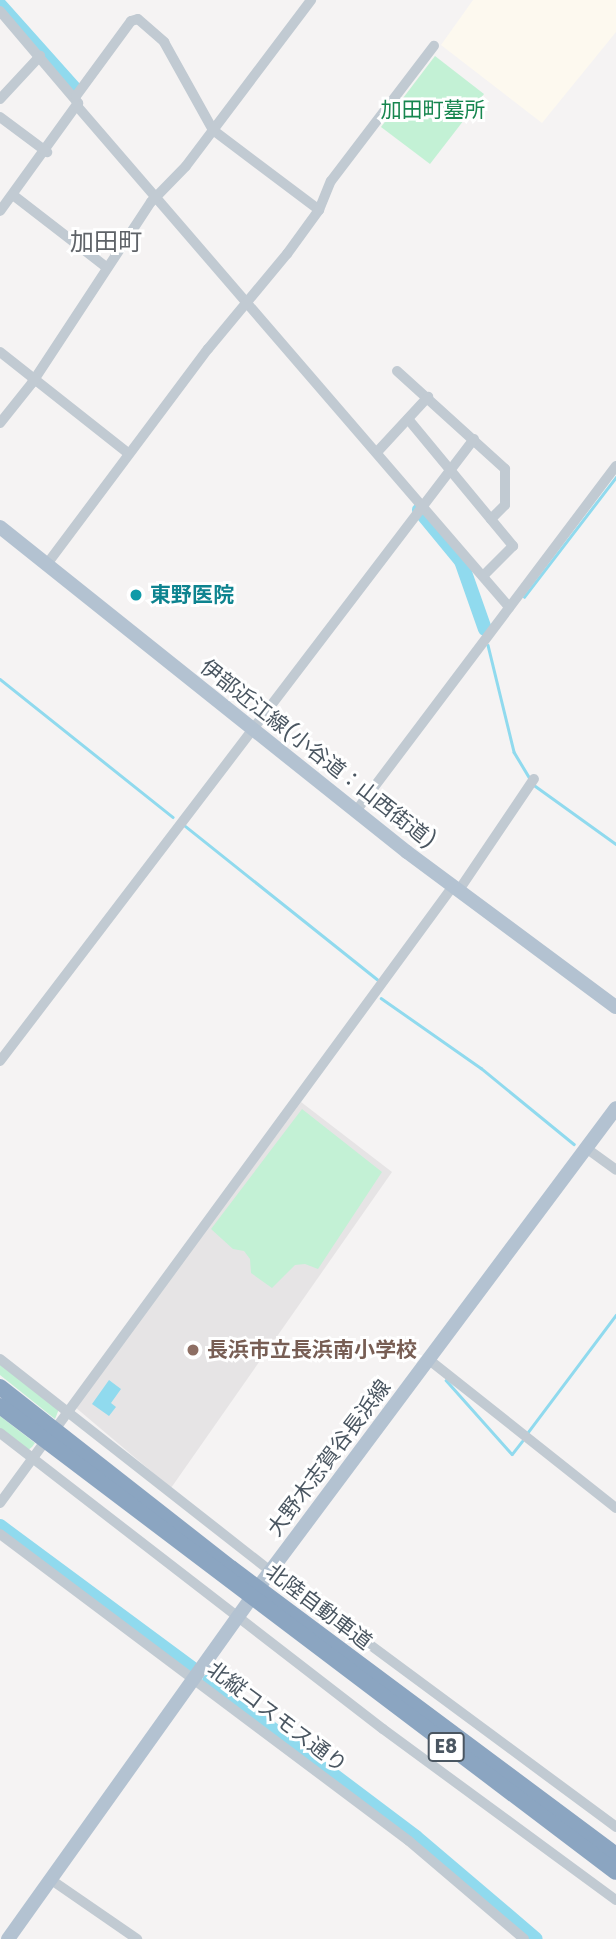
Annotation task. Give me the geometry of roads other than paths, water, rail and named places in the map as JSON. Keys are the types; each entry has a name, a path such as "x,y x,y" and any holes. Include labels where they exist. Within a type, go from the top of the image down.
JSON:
{"highway":[{"name":"北陸自動車道","path":"0,1387 227,1573"},
{"name":"北陸自動車道","path":"0,1406 227,1573 616,1872"},
{"name":"北陸自動車道","path":"281,1614 616,1855"}],"main road":[{"name":"伊部近江線(小谷道：山西街道)","path":"0,527 250,729 616,1007"},
{"name":"大野木志賀谷長浜線","path":"8,1939 195,1680 237,1617 616,1108"}],"street":[{"path":"0,423 34,379 105,266 154,198 213,130 311,0"},
{"path":"0,11 246,306 378,451 419,508 509,607"},
{"path":"0,211 47,152 76,101 131,21 138,19 164,42 213,130 319,210"},
{"path":"47,564 128,453 319,210 331,181 434,46"},
{"path":"0,99 40,57"},
{"path":"0,117 47,152"},
{"path":"0,190 13,196 105,266"},
{"path":"0,352 128,453"},
{"path":"397,371 505,469 505,505 491,519"},
{"path":"378,451 428,397"},
{"path":"408,419 491,519 513,550 483,576"},
{"path":"0,1061 250,729 474,439"},
{"path":"356,811 616,466"},
{"path":"59,1424 531,783"},
{"path":"586,1148 616,1170"},
{"path":"0,1359 271,1571 616,1827"},
{"path":"428,1359 616,1508"},
{"path":"0,1433 237,1617 616,1900"},
{"path":"0,1503 41,1447"},
{"name":"北縦コスモス通り","path":"0,1534 409,1841 524,1939"},
{"path":"50,1879 138,1939"}],"water":[{"path":"109,1380 121,1389 111,1403 116,1407 109,1416 92,1404"}],"waterway":[{"path":"0,5 77,91"},
{"path":"524,597 616,477"},
{"path":"419,510 461,561 485,629"},
{"path":"488,645 514,752 530,779"},
{"path":"0,679 173,817"},
{"path":"534,785 616,844"},
{"path":"184,825 378,980"},
{"path":"381,998 481,1068 574,1144"},
{"path":"528,1432 616,1315"},
{"path":"446,1380 512,1454 522,1441"},
{"path":"0,1526 192,1668"},
{"path":"209,1681 416,1837 536,1939"}],"place":[{"name":"東野医院","path":"136,595"},
{"name":"長浜市立長浜南小学校","path":"193,1350"}],"district":[{"name":"加田町","path":"106,242"}],"park label":[{"name":"加田町墓所","path":"433,110"}]}
